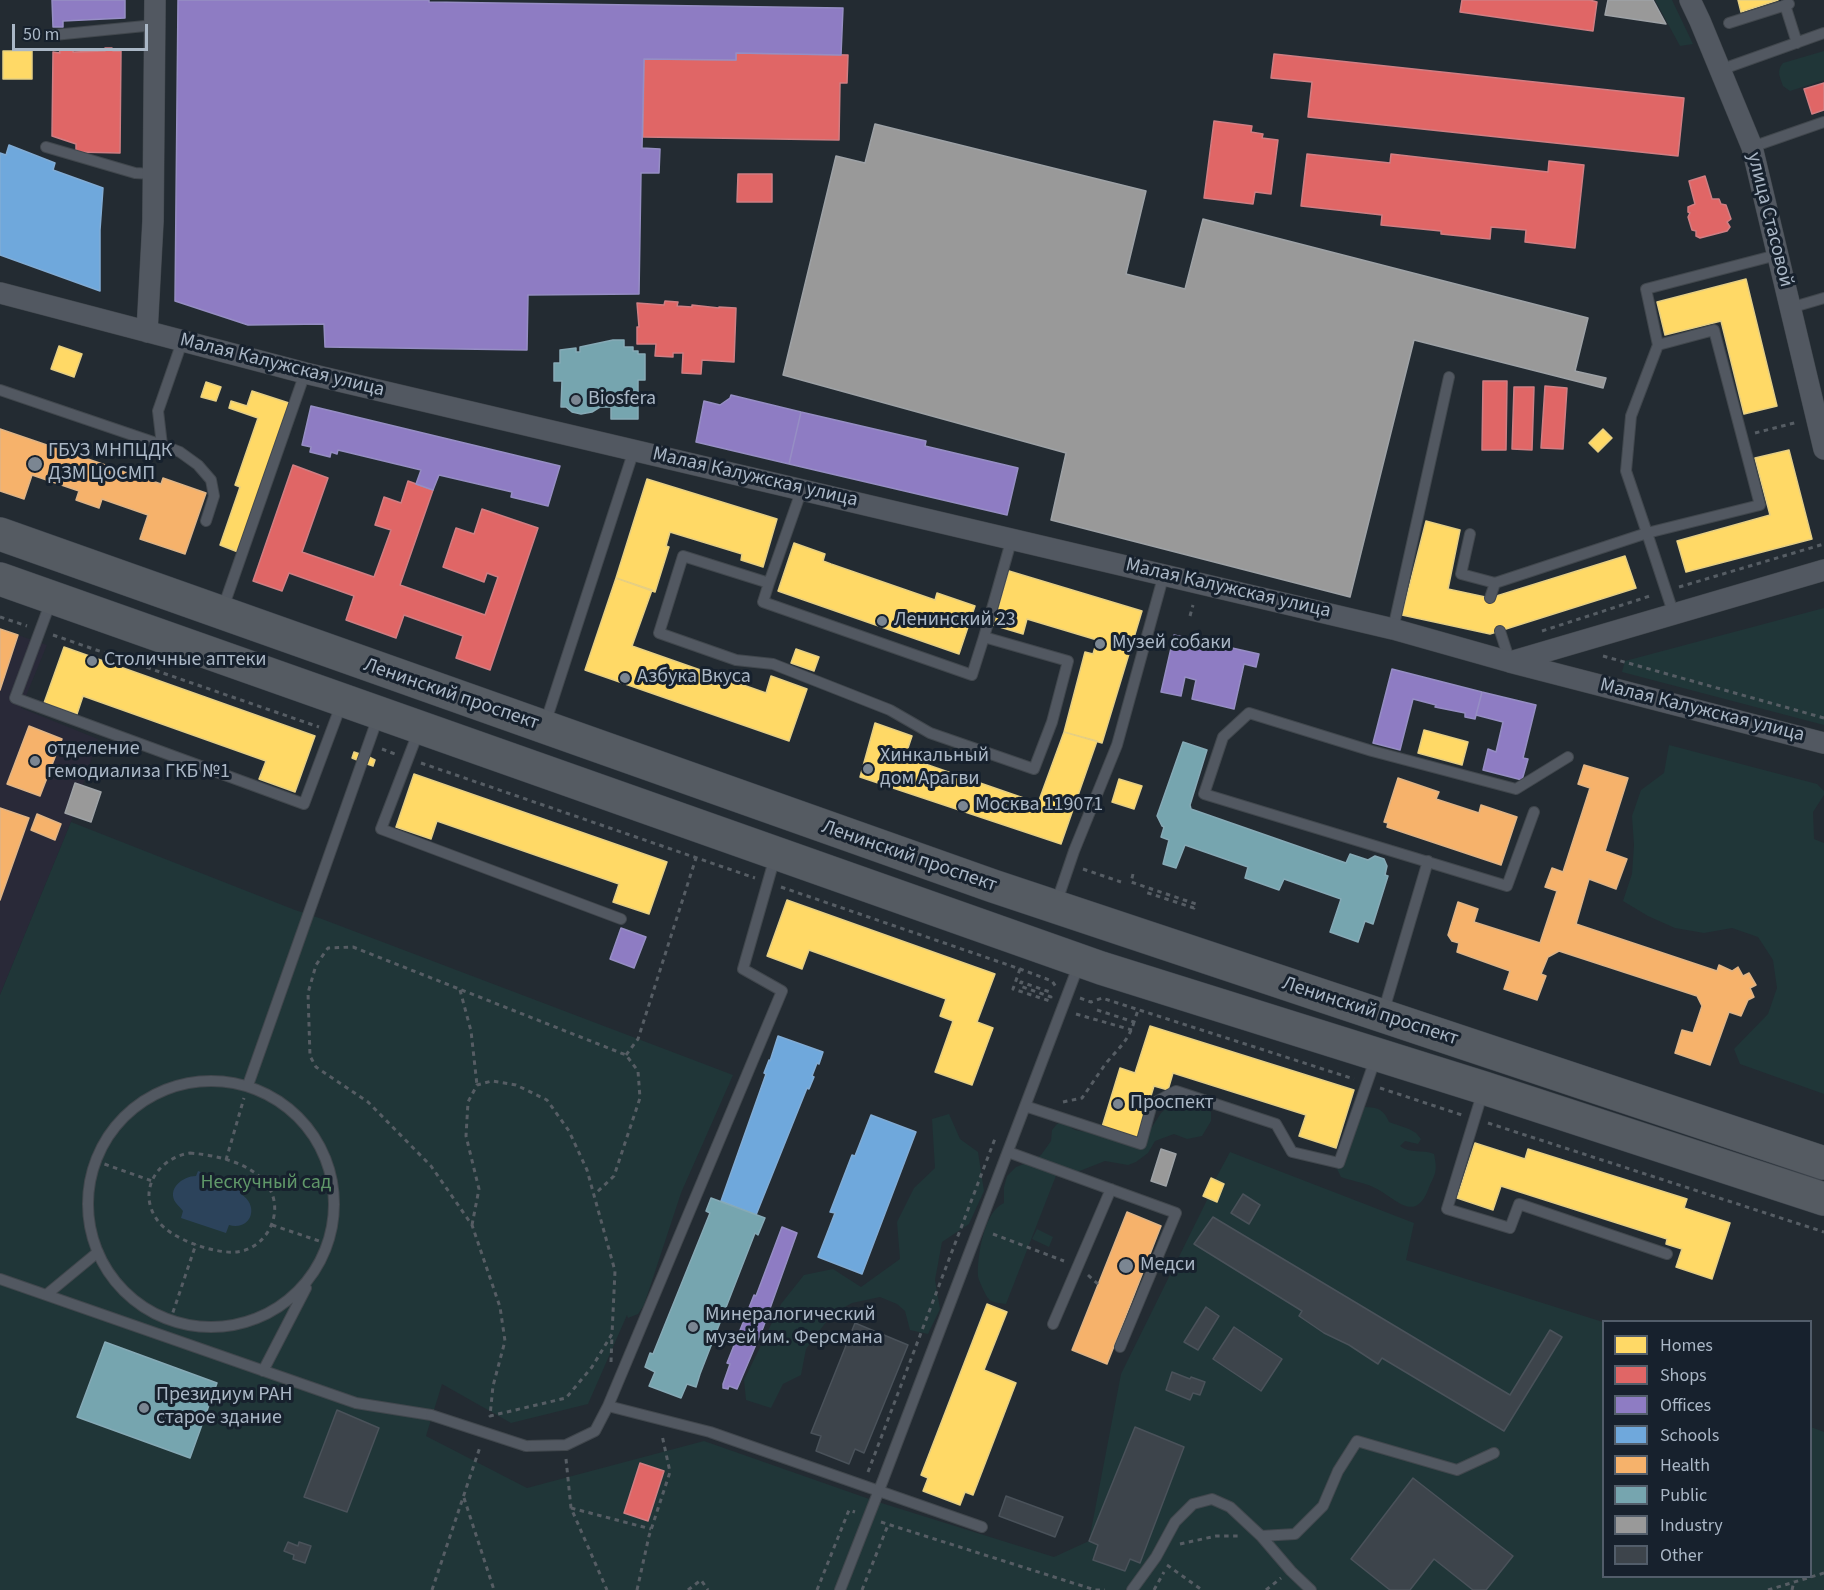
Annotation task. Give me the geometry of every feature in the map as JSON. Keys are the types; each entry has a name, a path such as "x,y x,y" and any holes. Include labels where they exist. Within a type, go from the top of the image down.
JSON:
{"main road":[{"name":"Ленинский проспект","path":"0,534 1055,907 1824,1163"},
{"name":"Ленинский проспект","path":"0,579 48,609 343,700 420,727 772,868 1080,960 1372,1069 1484,1088 1824,1199"}],"street":[{"path":"147,332 153,221 155,0"},
{"name":"улица Стасовой","path":"1690,0 1752,147 1824,449"},
{"name":"Малая Калужская улица","path":"0,293 305,373 1393,629 1510,662 1824,743"},
{"path":"1510,662 1824,570"}],"lane":[{"path":"1729,23 1787,4 1797,43"},
{"path":"54,35 155,25"},
{"path":"1720,70 1824,33"},
{"path":"1752,147 1824,122"},
{"path":"46,147 135,172 153,174"},
{"path":"1674,615 1626,471 1631,416 1658,345 1646,289 1769,257 1776,250"},
{"path":"1790,308 1824,298"},
{"path":"1470,534 1461,574 1495,583 1647,533 1760,505 1714,330 1658,345"},
{"path":"162,445 158,411 182,342"},
{"path":"221,614 305,373"},
{"path":"1393,629 1449,377"},
{"path":"0,390 180,452 198,465 211,480 214,496 206,521"},
{"path":"544,728 634,450"},
{"path":"802,489 763,602 972,675 1012,538"},
{"path":"769,583 683,556 659,633 736,660 773,664 890,710 930,733 1034,769 1052,722 1068,661 984,637"},
{"path":"1055,907 1074,851 1117,745 1164,574"},
{"path":"1490,598 1495,583"},
{"path":"48,609 15,698 304,804 343,700"},
{"path":"40,631 48,609"},
{"path":"1500,631 1510,662"},
{"path":"248,1085 380,713"},
{"path":"1534,812 1508,886 1204,794 1223,737 1249,713 1372,751 1516,789 1568,757"},
{"path":"420,727 381,830 621,919"},
{"path":"1382,1016 1428,861"},
{"path":"0,1279 356,1403 431,1415 526,1446 566,1445 595,1431 608,1406 782,991 742,969 772,868"},
{"path":"840,1590 1080,960"},
{"path":"1025,1106 1141,1144 1152,1104 1176,1091 1276,1124 1292,1152 1339,1163 1372,1069"},
{"path":"263,1371 315,1272 328,1244 334,1217 334,1189 327,1163 315,1138 298,1116 276,1099 248,1085 220,1081 189,1083 159,1092 132,1109 111,1133 96,1161 91,1177 88,1202 90,1228 98,1252 110,1275 127,1294 147,1309 170,1320 193,1326 216,1328 239,1324 262,1317 282,1305 300,1290 315,1272"},
{"path":"1484,1088 1448,1209 1510,1228 1519,1204 1667,1254"},
{"path":"1008,1152 1176,1213 1120,1347"},
{"path":"1053,1324 1111,1190"},
{"path":"46,1295 98,1252"},
{"path":"608,1406 710,1432 982,1527"},
{"path":"1261,1536 1295,1534 1323,1506 1338,1471 1357,1441 1457,1470 1494,1453"},
{"path":"1132,1590 1156,1557 1175,1522 1193,1504 1212,1499 1230,1507 1261,1536 1311,1590"}],"path":[{"path":"1743,436 1800,422"},
{"path":"1190,616 1193,604"},
{"path":"0,617 331,732"},
{"path":"1608,650 1596,654 1824,718"},
{"path":"369,744 696,858 772,868 1052,981 1060,992 1091,1002 1101,998 1138,1010 1372,1069 1475,1119 1824,1232"},
{"path":"626,1055 638,1039 696,858"},
{"path":"1075,867 1121,882"},
{"path":"1133,874 1131,882 1196,904 1194,908 1145,892"},
{"path":"477,1085 492,1081 516,1085 548,1100 569,1131 587,1170 615,1271 612,1334 592,1367 566,1398 490,1416 493,1386 505,1341 500,1307 472,1225 431,1166 368,1102 316,1067 310,1056 308,993 316,965 328,948 353,947 626,1055 638,1071 640,1098 614,1176 595,1194"},
{"path":"1020,969 1013,989 1050,1001 1051,997 1020,986 1021,982 1050,992"},
{"path":"460,990 471,1031 477,1085 468,1102 466,1136 479,1189 472,1225"},
{"path":"1097,1010 1134,1022"},
{"path":"1044,1112 1049,1106 1082,1098 1108,1061 1117,1054 1132,1030 1138,1010"},
{"path":"1073,1013 1132,1030"},
{"path":"226,1160 248,1085"},
{"path":"197,1154 226,1160 253,1172 265,1181 274,1203 272,1226 258,1244 243,1250 228,1252 196,1244 172,1234 157,1220 150,1201 152,1181 159,1169 176,1156 197,1154"},
{"path":"96,1161 152,1181"},
{"path":"272,1226 328,1244"},
{"path":"993,1234 1078,1266 1098,1284"},
{"path":"170,1320 196,1244"},
{"path":"637,1590 651,1530 670,1472 658,1419"},
{"path":"566,1445 571,1508 607,1590"},
{"path":"432,1590 480,1446"},
{"path":"463,1496 494,1590"},
{"path":"571,1508 651,1530"},
{"path":"817,1590 849,1510"},
{"path":"862,1590 888,1526 1095,1590 1106,1590"},
{"path":"1202,1590 1156,1557 1181,1544 1216,1536 1261,1536"},
{"path":"1155,1590 1168,1566"},
{"path":"1768,1590 1805,1578"},
{"path":"688,1590 701,1580 708,1590"},
{"path":"1792,1590 1794,1581"}],"shaded area":[{"path":"0,629 47,645 21,708 98,739 71,822 0,995"},
{"path":"198,1171 243,1188 241,1194 247,1199 251,1211 247,1221 237,1226 229,1225 226,1233 181,1218 183,1211 173,1198 173,1193 177,1184 186,1178 196,1176"}],"green space":[{"path":"1655,0 1672,0 1693,44 1680,46"},
{"path":"1824,51 1824,80 1790,91 1783,86 1779,71 1783,63"},
{"path":"1824,608 1824,725 1622,672 1625,661"},
{"path":"1669,745 1817,784 1824,791 1824,795 1813,812 1814,839 1824,843 1824,1094 1740,1064 1734,1049 1768,1014 1777,988 1773,960 1758,937 1732,928 1704,933 1675,928 1623,901 1632,874 1634,845 1632,816 1641,790 1664,773"},
{"name":"Нескучный сад","path":"71,822 295,910 733,1075 681,1193 644,1305 638,1314 628,1318 627,1315 588,1404 511,1423 442,1384 426,1436 527,1488 704,1441 875,1501 1054,1557 1089,1541 1121,1374 1208,1198 1217,1202 1224,1184 1215,1180 1230,1152 1414,1223 1406,1260 1602,1322 1602,1578 1812,1578 1812,1427 1824,1432 1824,1590 0,1590 0,995"},
{"path":"1177,1098 1195,1102 1211,1112 1211,1121 1202,1136 1187,1139 1174,1134 1155,1141 1148,1153 1128,1165 1105,1161 1077,1172 1057,1173 1006,1304 989,1300 978,1278 979,1258 983,1235 991,1215 1004,1203 1007,1176 1016,1167 1041,1155 1051,1141 1052,1130 1057,1124 1062,1122 1075,1130 1115,1141 1132,1137 1152,1127 1161,1113"},
{"path":"1365,1107 1380,1110 1389,1122 1409,1129 1421,1139 1418,1144 1405,1141 1400,1146 1408,1150 1434,1154 1436,1169 1434,1176 1422,1200 1416,1206 1403,1205 1373,1187 1341,1177 1337,1169 1339,1161"},
{"path":"949,1114 960,1139 978,1152 984,1191 969,1224 942,1242 935,1280 940,1309 928,1334 910,1330 905,1311 897,1304 880,1297 852,1303 832,1314 806,1349 801,1375 783,1384 771,1408 746,1400 744,1380 781,1304 804,1275 833,1269 861,1287 900,1259 897,1222 914,1188 935,1168 932,1119"},
{"path":"1037,1229 1053,1237 1049,1247 1032,1239"}],"building: Homes":[{"path":"1738,0 1778,0 1741,12"},
{"path":"3,51 32,51 32,79 3,79"},
{"path":"1746,279 1777,406 1744,414 1721,321 1665,335 1657,302"},
{"path":"59,346 82,354 74,377 51,369"},
{"path":"206,382 221,387 216,401 201,397"},
{"path":"252,391 289,403 238,552 220,545 240,487 235,485 258,418 229,408 231,401 247,406"},
{"path":"1603,429 1612,438 1598,452 1589,443"},
{"path":"1789,450 1812,539 1686,572 1677,541 1770,515 1755,458"},
{"path":"647,479 777,519 763,567 741,560 742,554 670,532 666,546 669,547 655,592 616,578"},
{"path":"1426,521 1460,530 1448,589 1490,598 1625,556 1636,588 1490,634 1402,615"},
{"path":"794,543 825,554 823,561 831,564 935,600 937,593 975,606 959,654 778,591"},
{"path":"1009,571 1142,611 1102,743 1064,732 1085,652 1093,654 1097,640 1027,619 1023,634 993,625"},
{"path":"616,578 652,590 632,646 766,693 771,676 807,689 789,741 585,670"},
{"path":"64,647 315,736 295,792 259,779 266,761 83,696 77,714 44,703"},
{"path":"796,649 819,657 814,671 791,663"},
{"path":"875,723 912,736 905,757 1038,803 1064,732 1097,741 1061,844 860,777"},
{"path":"1424,730 1468,742 1462,765 1418,753"},
{"path":"354,752 360,754 357,760 352,758"},
{"path":"369,757 375,760 373,766 367,764"},
{"path":"414,774 667,862 649,914 613,902 619,884 437,821 431,839 396,827"},
{"path":"1119,779 1142,786 1134,809 1112,802"},
{"path":"787,900 995,974 977,1022 993,1028 972,1085 935,1072 953,1021 940,1016 946,999 809,950 802,969 767,956"},
{"path":"1150,1026 1354,1090 1336,1148 1299,1136 1306,1115 1173,1073 1168,1090 1154,1086 1138,1138 1102,1127 1120,1068 1135,1073"},
{"path":"1475,1143 1525,1159 1528,1149 1687,1199 1684,1208 1730,1223 1712,1279 1676,1267 1682,1249 1666,1244 1667,1239 1501,1186 1493,1210 1457,1198"},
{"path":"1211,1178 1224,1184 1217,1202 1203,1196"},
{"path":"987,1304 1007,1312 984,1370 1016,1383 973,1495 965,1492 960,1505 923,1491 928,1478 921,1475"}],"building: Shops":[{"path":"1462,0 1590,0 1597,2 1593,31 1460,12"},
{"path":"105,48 121,51 120,153 76,152 76,144 52,136 53,52 60,53 59,49 73,49 73,52 105,51"},
{"path":"736,53 848,55 847,83 840,83 839,140 643,137 644,59 736,60"},
{"path":"1274,54 1684,98 1678,156 1308,117 1312,82 1271,78"},
{"path":"1824,83 1824,110 1812,114 1804,89"},
{"path":"1214,121 1252,126 1251,132 1263,134 1262,138 1278,140 1271,194 1255,192 1253,204 1204,198"},
{"path":"1307,154 1390,163 1391,154 1548,172 1549,161 1584,165 1575,248 1525,242 1526,230 1491,227 1490,239 1441,234 1441,231 1381,225 1382,215 1301,206"},
{"path":"738,174 772,174 772,202 737,202"},
{"path":"1705,176 1712,199 1719,199 1721,204 1726,205 1731,219 1727,222 1730,227 1727,231 1700,238 1696,236 1696,231 1692,230 1688,217 1690,213 1688,207 1695,204 1689,181"},
{"path":"665,301 678,302 677,306 736,308 734,362 702,360 701,374 682,373 683,353 673,353 673,357 655,356 656,344 637,344 637,327 639,327 637,303 664,305"},
{"path":"1483,381 1507,381 1506,450 1482,450"},
{"path":"1545,386 1567,388 1563,449 1541,448"},
{"path":"1514,387 1534,387 1532,450 1512,449"},
{"path":"293,465 328,478 302,552 374,577 391,530 375,525 384,497 401,503 408,481 433,490 400,585 485,615 498,577 487,573 484,582 443,567 456,528 474,534 482,509 538,528 490,670 456,658 463,636 404,615 396,638 346,620 354,596 289,573 282,591 253,581"},
{"path":"640,1463 664,1471 648,1521 624,1513"}],"building: Offices":[{"path":"52,0 125,0 125,18 63,21 63,27 53,27"},
{"path":"178,0 429,0 429,2 843,8 841,55 736,53 736,60 644,59 642,148 660,149 659,173 641,173 639,294 528,295 527,350 325,347 324,324 248,325 175,301"},
{"path":"731,395 801,412 789,464 696,442 704,401 720,405"},
{"path":"311,406 560,466 548,506 511,497 512,492 439,475 433,490 416,484 421,470 338,450 337,454 331,452 330,457 310,452 311,447 302,445"},
{"path":"801,412 926,441 925,446 1018,468 1007,515 789,464"},
{"path":"1174,635 1259,654 1256,667 1244,664 1234,709 1192,699 1196,680 1185,677 1181,696 1161,692"},
{"path":"1392,669 1482,692 1475,719 1465,717 1465,713 1435,707 1436,705 1413,699 1400,750 1373,743"},
{"path":"1482,692 1536,705 1523,758 1528,759 1522,780 1483,770 1488,749 1496,752 1503,722 1476,715"},
{"path":"621,928 646,937 634,968 610,959"},
{"path":"782,1227 797,1233 763,1328 737,1389 729,1386 728,1389 723,1388 730,1364 727,1363"}],"building: Schools":[{"path":"9,145 55,163 53,170 103,188 100,291 0,255 0,153 6,155"},
{"path":"778,1036 823,1052 756,1215 721,1201"},
{"path":"871,1115 916,1132 862,1274 818,1257 835,1213 830,1212 852,1155 855,1156"}],"building: Health":[{"path":"0,429 161,484 163,478 206,493 185,554 140,539 148,515 102,499 99,508 76,500 79,491 32,475 24,499 0,491"},
{"path":"0,629 18,635 0,690"},
{"name":"отделение гемодиализа ГКБ №1","path":"29,726 62,739 40,796 7,784"},
{"path":"1584,765 1628,778 1605,851 1627,859 1616,889 1589,879 1576,924 1717,971 1719,965 1732,971 1738,967 1743,976 1749,973 1756,985 1750,988 1754,997 1748,1000 1741,1016 1729,1012 1710,1065 1675,1053 1682,1030 1693,1033 1702,1006 1697,996 1559,951 1548,957 1541,974 1546,976 1537,1000 1504,989 1510,971 1457,952 1459,943 1452,941 1448,935 1458,902 1478,909 1474,922 1540,943 1557,891 1545,887 1552,868 1563,872 1590,788 1578,784"},
{"path":"1398,778 1439,792 1436,799 1479,813 1481,805 1517,817 1501,865 1387,827 1388,823 1384,822"},
{"path":"0,808 29,818 0,900"},
{"path":"37,814 61,824 55,840 31,830"},
{"path":"1127,1212 1161,1226 1107,1364 1072,1350"}],"building: Public":[{"path":"624,340 624,347 633,347 633,351 638,351 638,354 645,354 645,380 638,380 638,419 611,419 611,407 600,407 592,412 581,414 561,407 562,381 554,381 554,363 560,363 560,350 576,348 576,352 580,352 580,347"},
{"path":"1183,742 1207,750 1190,805 1191,809 1346,863 1350,854 1368,860 1375,856 1384,859 1387,866 1385,875 1388,876 1373,924 1365,921 1358,942 1330,932 1341,899 1284,879 1279,890 1245,878 1248,867 1185,845 1176,868 1163,864 1169,840 1161,837 1164,827 1157,816"},
{"path":"711,1198 765,1218 758,1235 755,1233 696,1387 687,1384 681,1398 649,1386 655,1372 645,1367 650,1353 653,1354 710,1213 706,1211"},
{"name":"Президиум РАН старое здание","path":"105,1342 217,1383 190,1458 77,1417"}],"building: Industry":[{"path":"1608,0 1653,0 1666,24 1605,15"},
{"path":"875,124 1146,191 1126,274 1185,289 1203,219 1588,318 1575,371 1606,378 1603,388 1414,340 1350,597 1051,520 1066,453 783,375 836,156 865,163"},
{"path":"75,783 101,792 91,822 65,813"},
{"path":"1161,1149 1176,1154 1166,1186 1151,1181"}],"building: Other":[{"path":"1243,1194 1260,1205 1249,1224 1231,1213"},
{"path":"1213,1217 1510,1395 1550,1330 1562,1337 1504,1431 1382,1358 1378,1364 1349,1345 1324,1333 1299,1316 1302,1311 1194,1244"},
{"path":"1206,1307 1219,1316 1198,1350 1184,1342"},
{"path":"855,1323 908,1345 864,1453 855,1449 849,1464 816,1451 821,1436 811,1433"},
{"path":"1234,1327 1282,1359 1261,1391 1213,1359"},
{"path":"1172,1372 1205,1382 1200,1395 1193,1393 1190,1400 1166,1390"},
{"path":"337,1410 379,1428 347,1512 304,1497"},
{"path":"1135,1427 1184,1447 1140,1563 1130,1559 1125,1571 1093,1560 1098,1545 1089,1541"},
{"path":"1413,1478 1513,1556 1486,1590 1473,1590 1434,1559 1410,1590 1390,1590 1351,1559"},
{"path":"1006,1496 1063,1517 1055,1537 999,1516"},
{"path":"288,1542 298,1546 299,1542 311,1546 305,1563 293,1559 294,1555 284,1551"}],"place":[{"name":"Biosfera","path":"576,400"},
{"name":"ГБУЗ МНПЦДК ДЗМ ЦОСМП","path":"35,464"},
{"name":"Ленинский 23","path":"882,621"},
{"name":"Музей собаки","path":"1100,644"},
{"name":"Столичные аптеки","path":"92,661"},
{"name":"Азбука Вкуса","path":"625,678"},
{"name":"отделение гемодиализа ГКБ №1","path":"35,761"},
{"name":"Хинкальный дом Арагви","path":"868,769"},
{"name":"Москва 119071","path":"963,806"},
{"name":"Проспект","path":"1118,1104"},
{"name":"Медси","path":"1126,1266"},
{"name":"Минералогический музей им. Ферсмана","path":"693,1327"},
{"name":"Президиум РАН старое здание","path":"144,1408"}]}
